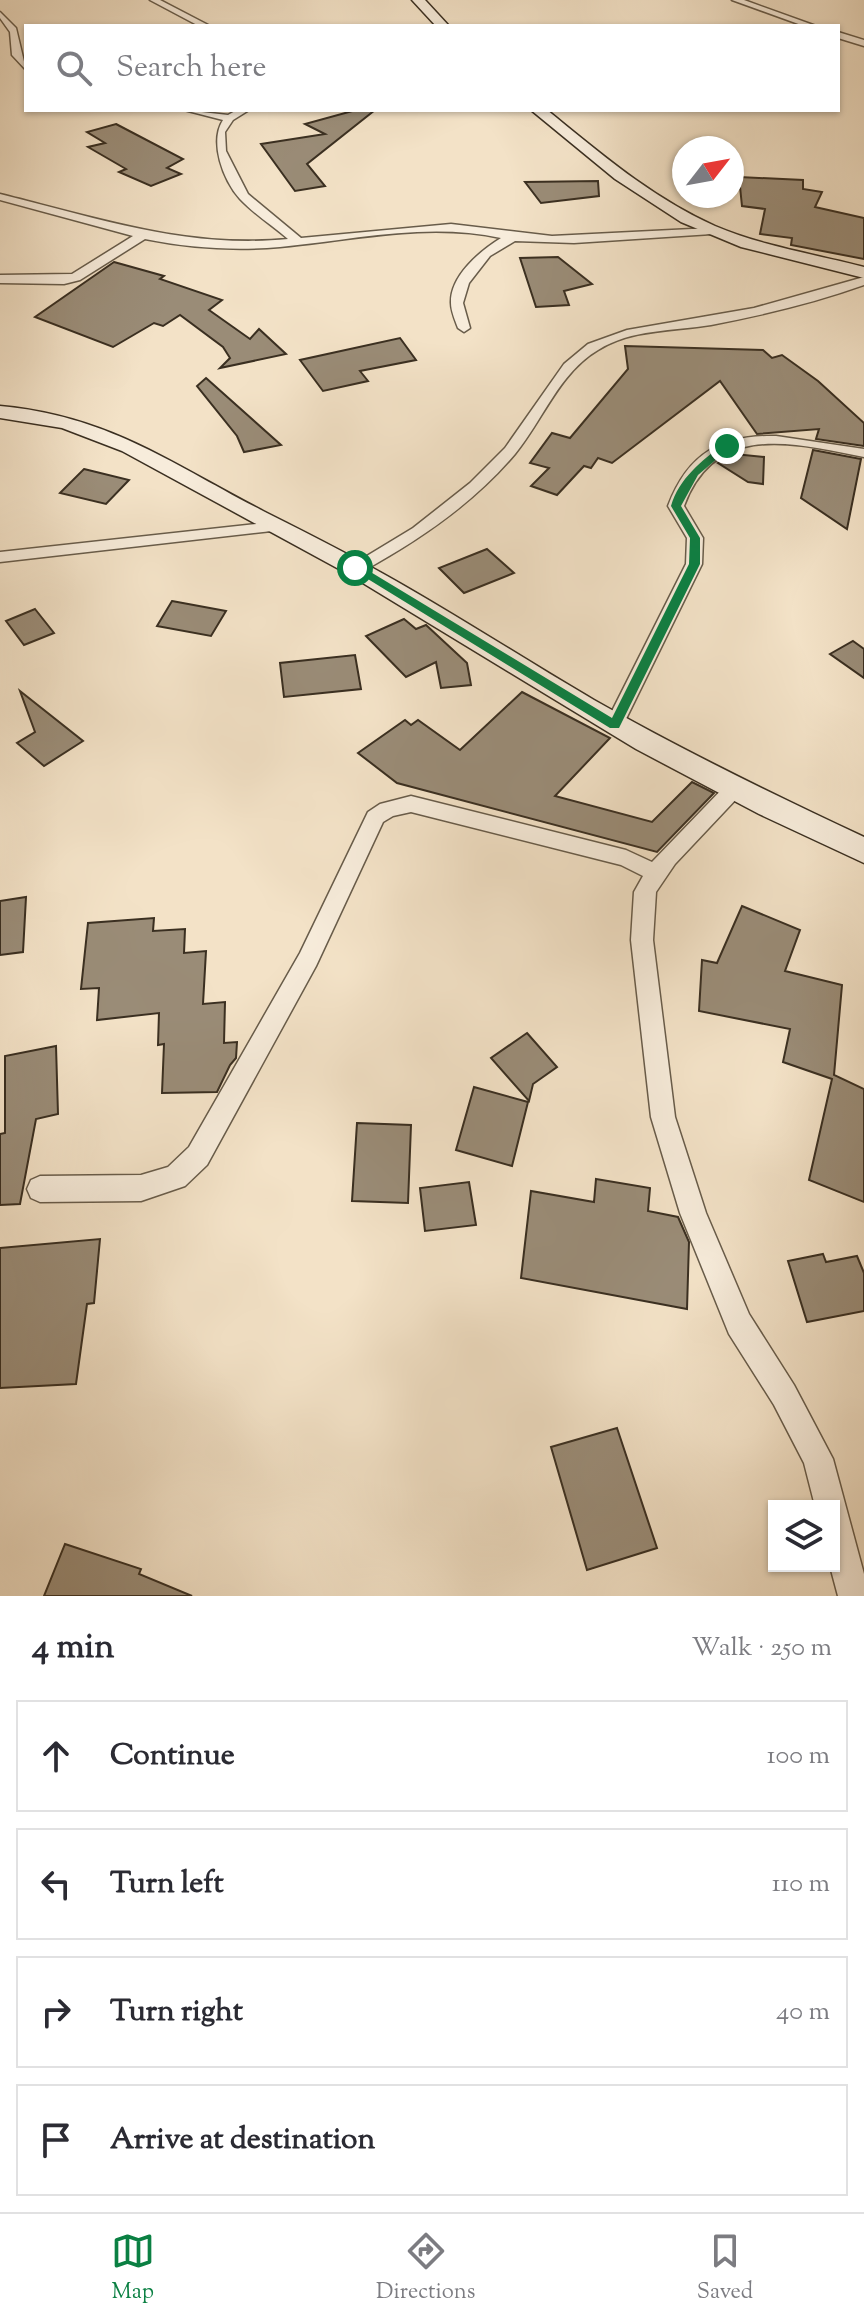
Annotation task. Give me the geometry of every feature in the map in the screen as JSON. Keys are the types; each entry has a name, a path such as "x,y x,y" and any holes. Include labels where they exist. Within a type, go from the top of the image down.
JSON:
{"street":[{"path":"154,0 202,24"},
{"path":"418,0 441,24"},
{"path":"736,0 806,24"},
{"path":"0,14 13,27 17,39 16,55 24,65"},
{"path":"840,36 864,43"},
{"path":"199,112 229,118"},
{"path":"240,112 229,118 220,132 221,151 243,196 298,241"},
{"path":"541,112 648,194 712,231 864,273"},
{"path":"0,197 185,243 219,245 298,241 440,227 481,229 514,237 561,238 712,231"},
{"path":"0,279 64,280 76,277 144,234"},
{"path":"464,328 457,302 463,282 493,247 514,237"},
{"path":"355,568 438,518 482,482 512,449 573,364 590,348 614,336 784,304 864,281"},
{"path":"0,412 26,413 102,432 143,451 275,527 355,568 614,725 734,789 864,851"},
{"path":"614,725 694,564 695,538 676,506 694,473 727,446 745,441 770,441 864,453"},
{"path":"0,557 275,527"},
{"path":"734,789 655,873 645,892 642,940 663,1117 693,1213 739,1324 784,1395 818,1459 828,1500"},
{"path":"40,1189 141,1188 176,1177 198,1156 308,959 375,817 387,809 411,804 626,858 655,873"},
{"path":"840,1543 854,1596"}],"building":[{"path":"349,112 372,112 307,164 325,186 295,191 261,144 325,134 305,124"},
{"path":"116,124 183,159 167,168 181,174 151,186 119,172 126,169 88,147 105,143 87,132"},
{"path":"744,177 803,180 803,189 822,192 815,207 864,218 864,259 791,245 792,238 760,234 765,209 744,206"},
{"path":"598,181 599,196 541,203 525,182"},
{"path":"558,257 592,284 564,291 569,305 536,307 520,258"},
{"path":"114,262 164,276 160,279 222,300 209,310 250,339 259,329 286,354 220,368 230,358 223,347 180,315 163,326 154,323 113,347 35,317"},
{"path":"400,338 416,360 360,371 368,381 323,391 300,360"},
{"path":"625,346 763,350 772,358 782,355 818,381 864,423 864,446 816,439 819,429 757,434 720,381 612,463 598,458 591,468 584,466 557,495 531,486 549,468 530,463 552,433 570,438 628,369"},
{"path":"206,378 281,445 244,452 237,436 197,386"},
{"path":"813,450 861,459 847,529 801,498"},
{"path":"734,454 764,457 763,484 748,482 718,463"},
{"path":"84,469 129,480 106,504 60,493"},
{"path":"487,549 514,573 464,593 439,568"},
{"path":"172,601 226,611 211,636 157,626"},
{"path":"35,609 54,633 24,645 6,621"},
{"path":"404,619 416,629 426,625 467,663 471,685 441,688 436,662 406,677 366,636"},
{"path":"853,641 864,649 864,678 830,654"},
{"path":"355,655 361,689 284,697 280,663"},
{"path":"20,691 83,741 44,766 17,743 35,732"},
{"path":"522,692 610,738 555,796 652,822 692,782 714,793 657,852 397,783 358,753 405,720 411,725 418,720 460,750"},
{"path":"26,897 23,952 0,955 0,901"},
{"path":"742,906 800,930 785,971 842,985 834,1075 864,1089 864,1202 809,1180 832,1079 783,1062 790,1029 699,1011 702,960 717,963"},
{"path":"154,918 153,931 185,929 184,953 206,951 203,1004 225,1002 224,1043 237,1042 236,1058 217,1092 162,1093 164,1044 158,1045 159,1013 97,1020 99,988 81,989 88,923"},
{"path":"527,1033 557,1067 533,1084 529,1101 491,1058"},
{"path":"56,1046 58,1114 36,1119 20,1204 0,1205 0,1134 5,1133 5,1056"},
{"path":"474,1087 528,1102 512,1166 456,1150"},
{"path":"357,1123 411,1125 408,1203 352,1201"},
{"path":"596,1179 650,1188 648,1211 678,1217 689,1242 687,1309 521,1278 531,1191 594,1202"},
{"path":"469,1182 476,1225 425,1231 420,1188"},
{"path":"100,1239 94,1303 87,1304 76,1384 0,1388 0,1248"},
{"path":"823,1254 826,1262 857,1256 864,1273 864,1311 807,1322 788,1261"},
{"path":"617,1428 657,1548 587,1570 551,1447"},
{"path":"65,1544 141,1569 139,1574 192,1596 44,1596"}],"route":[{"path":"355,568 614,725 694,564 695,538 676,506 679,498 694,473 727,446"}]}
